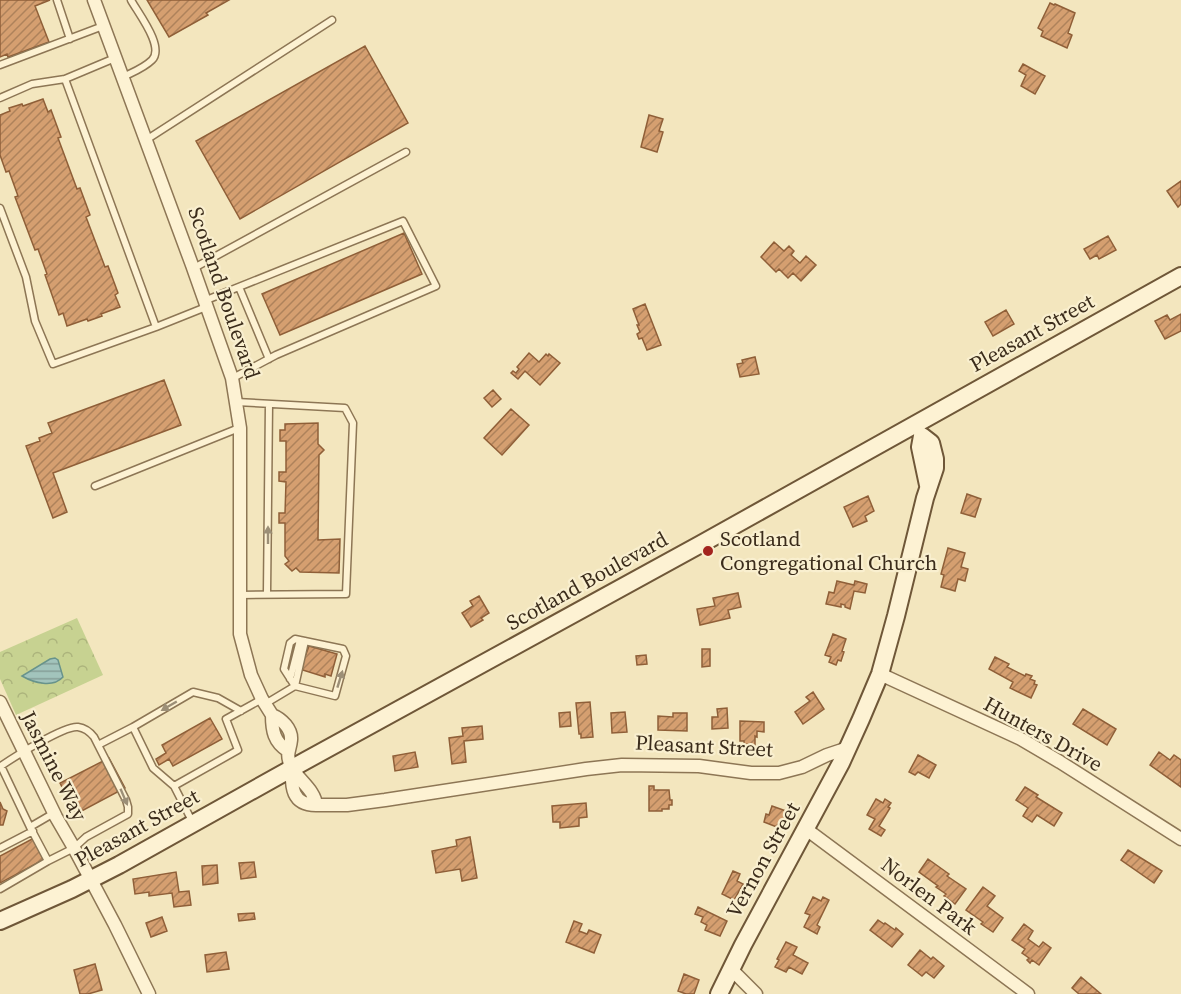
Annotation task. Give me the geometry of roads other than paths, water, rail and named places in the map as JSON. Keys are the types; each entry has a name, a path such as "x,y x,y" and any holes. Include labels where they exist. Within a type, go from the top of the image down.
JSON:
{"main road":[{"name":"Pleasant Street","path":"920,429 1181,276"},
{"path":"848,748 880,674 928,485 935,468 931,443 920,429"},
{"name":"Scotland Boulevard","path":"292,768 701,544 920,429"},
{"name":"Vernon Street","path":"719,994 750,930 848,748"},
{"name":"Pleasant Street","path":"0,921 91,880 292,768"}],"street":[{"name":"Scotland Boulevard","path":"94,0 232,378 240,428 240,634 250,675 263,701 272,715 281,720 290,732 288,751 292,768"},
{"name":"Hunters Drive","path":"880,674 1021,739 1181,839"},
{"name":"Jasmine Way","path":"0,702 54,813 149,994"},
{"name":"Pleasant Street","path":"292,768 292,789 302,801 310,805 347,805 622,765 699,765 752,773 779,773 802,767 848,748"},
{"name":"Norlen Park","path":"806,829 1028,994"},
{"path":"731,969 756,994"}],"lane":[{"path":"57,0 70,39"},
{"path":"122,77 153,59 157,50 154,40 131,0"},
{"path":"146,140 332,20"},
{"path":"0,65 104,26"},
{"path":"0,98 32,84 65,79 115,58"},
{"path":"65,79 156,327"},
{"path":"193,269 406,152"},
{"path":"0,208 26,277 35,321 53,364 156,327 239,287 403,221 436,286 269,359 232,378"},
{"path":"239,287 269,359"},
{"path":"236,402 345,408 353,423 346,594 240,595"},
{"path":"267,594 268,404"},
{"path":"95,486 240,428"},
{"path":"174,786 238,750 226,719 295,686 334,696 346,656 343,649 295,639 290,643 284,669 295,686"},
{"path":"295,686 303,641"},
{"path":"98,745 193,692 218,698 241,711"},
{"path":"0,890 128,814 126,800 98,745 90,731 81,727 72,727 24,751 1,766 48,861"},
{"path":"133,727 153,768 174,786 193,824"},
{"path":"0,848 54,813"}],"water":[{"path":"50,659 58,660 63,677 59,680 43,683 22,676"}],"place":[{"name":"Scotland Congregational Church","path":"708,551"}]}
